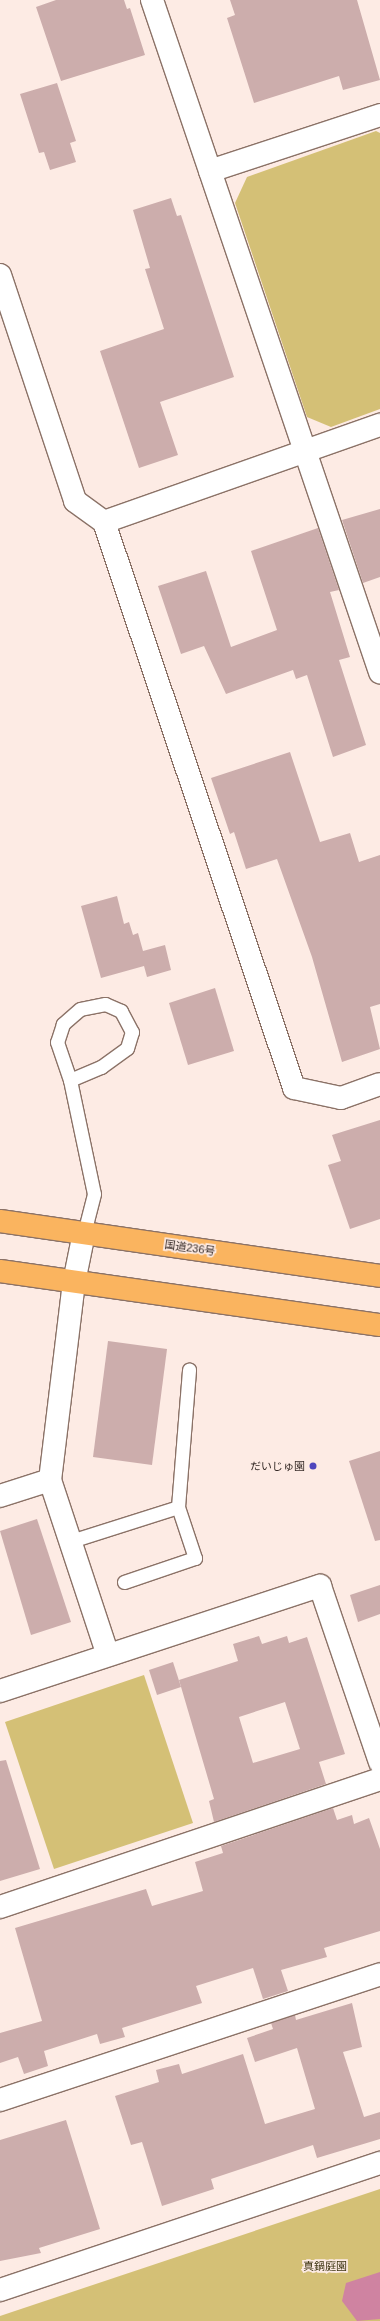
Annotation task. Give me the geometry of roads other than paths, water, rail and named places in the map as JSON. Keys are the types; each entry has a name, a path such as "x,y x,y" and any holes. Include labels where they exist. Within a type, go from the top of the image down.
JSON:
{"highway":[{"name":"国道236号","path":"0,1220 380,1276"},
{"path":"0,1271 380,1325"}],"street":[{"path":"152,0 380,672"},
{"path":"210,171 380,114"},
{"path":"0,275 75,501 104,522 294,1088 341,1098 380,1084"},
{"path":"104,522 380,425"},
{"path":"84,1232 74,1282 50,1480 108,1655"},
{"path":"0,1496 50,1480"},
{"path":"0,1691 320,1586 380,1762"},
{"path":"0,1907 380,1779"},
{"path":"0,2100 380,1974"},
{"path":"0,2290 380,2163"}],"lane":[{"path":"70,1080 101,1067 127,1048 132,1032 121,1011 105,1004 80,1009 63,1024 57,1042 70,1080 94,1194 84,1232"},
{"path":"124,1582 195,1558 178,1507 189,1368"},
{"path":"71,1542 178,1507"}],"place":[{"name":"だいじゅ園","path":"313,1466"}],"park label":[{"name":"真鍋庭園","path":"325,2266"}]}
